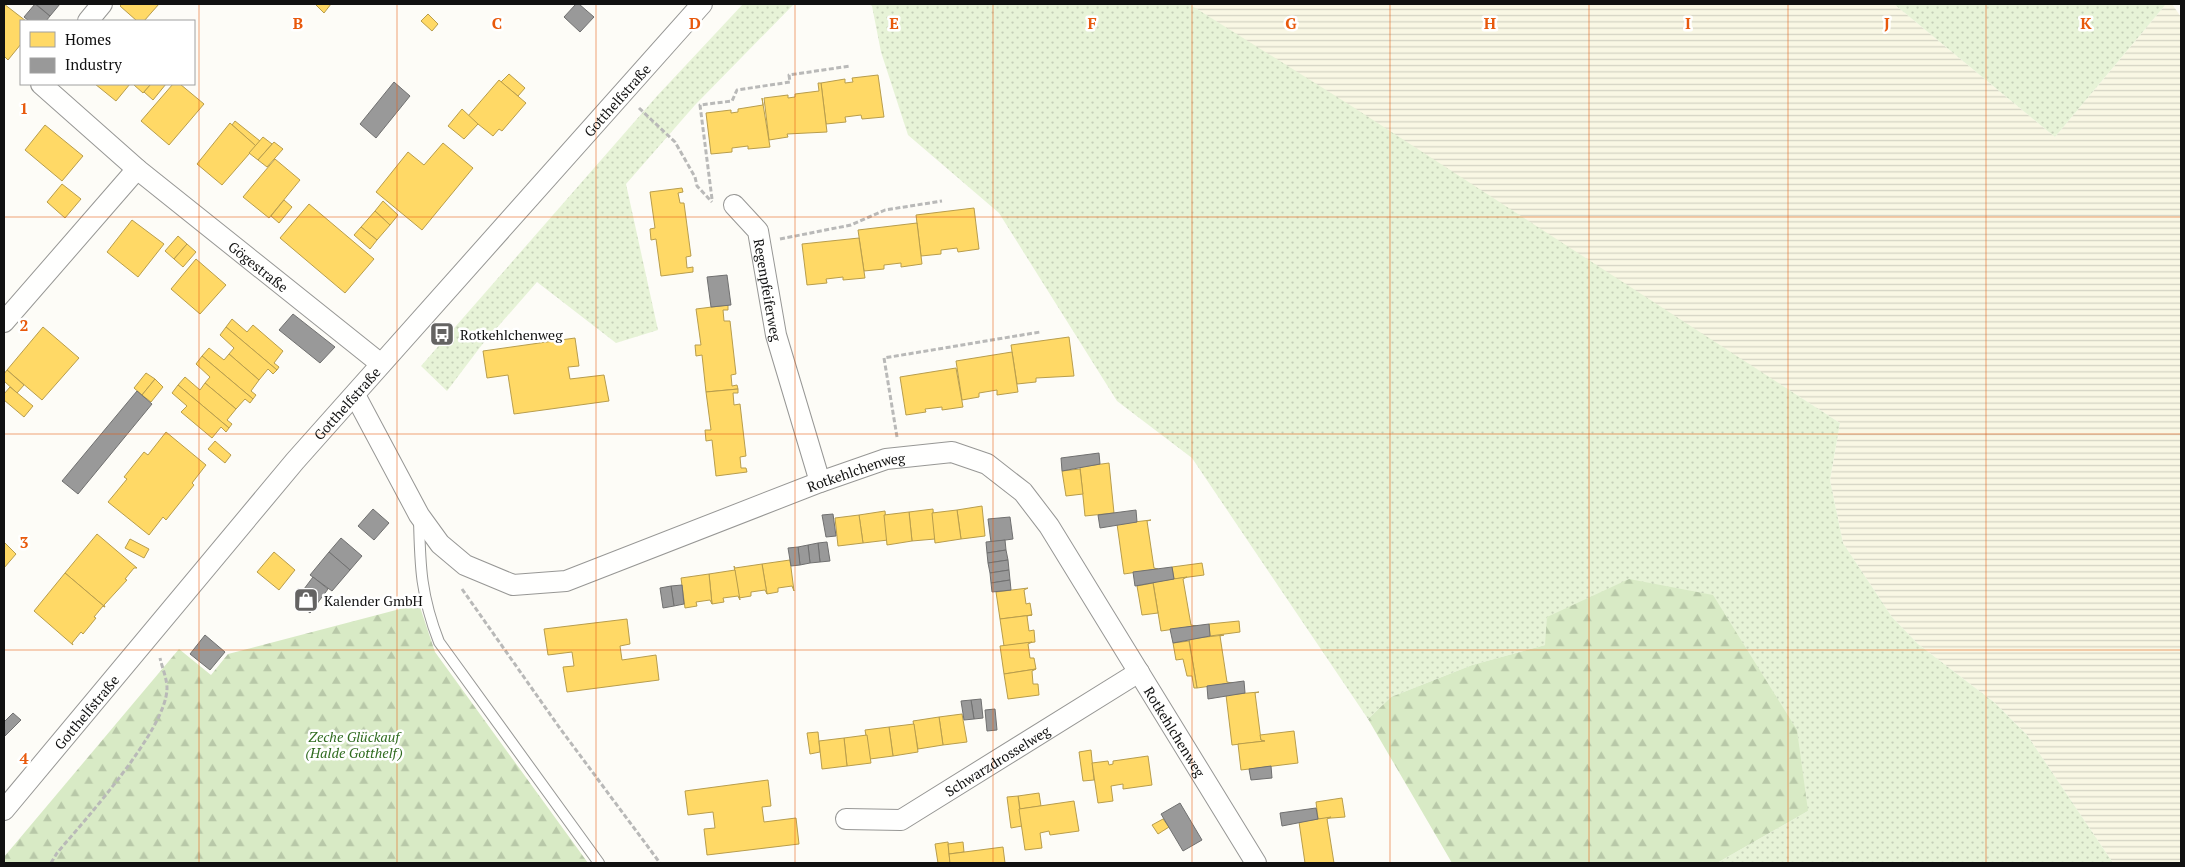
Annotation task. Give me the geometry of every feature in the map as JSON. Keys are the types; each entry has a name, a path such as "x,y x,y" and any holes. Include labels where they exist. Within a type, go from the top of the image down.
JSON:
{"street":[{"path":"89,20 102,4"},
{"name":"Gotthelfstraße","path":"4,810 295,461 699,4"},
{"name":"Gögestraße","path":"42,85 137,169 381,364"},
{"path":"4,322 137,169"},
{"name":"Regenpfeiferweg","path":"734,205 758,231 776,335 820,482"},
{"name":"Rotkehlchenweg","path":"355,395 419,515 440,544 465,565 514,585 566,581 820,482 886,459 952,452 987,464 1023,492 1049,526 1256,863"},
{"name":"Schwarzdrosselweg","path":"846,819 900,820 1139,672"}],"lane":[{"path":"419,515 420,574 428,615 439,642 599,863"}],"path":[{"path":"712,202 700,106 732,101 737,90 790,82 789,75 850,66"},
{"path":"647,115 675,142 696,177 697,186 712,202 734,205"},
{"path":"790,237 851,226 885,210 942,201"},
{"path":"900,458 884,358 1040,332"},
{"path":"461,587 559,727 660,863"},
{"path":"52,863 57,853 117,781 161,714 167,688 153,630"}],"shaded area":[{"path":"1189,4 1894,4 2055,137 2166,4 2172,4 2181,17 2181,863 2113,863 2027,735 1995,703 1918,644 1892,617 1843,543 1830,480 1840,423"}],"green space":[{"path":"743,4 794,4 695,105 626,184 658,330 616,343 537,282 481,346 447,391 421,366 657,96"},
{"path":"869,4 1189,4 1353,107 1840,423 1830,480 1843,543 1892,617 1918,644 1995,703 2027,735 2113,863 1717,863 1808,811 1545,645 1472,665 1391,697 1368,719 1192,458 1117,401 999,213 908,135 881,52 872,6"},
{"path":"1894,4 2166,4 2055,137"},
{"path":"1629,579 1713,595 1797,730 1808,811 1717,863 1452,863 1368,719 1391,697 1472,665 1545,645 1547,617"},
{"name":"Zeche Glückauf (Halde Gotthelf)","path":"419,604 435,652 588,863 4,863 4,857 179,649 211,675 228,654"}],"building: Homes":[{"path":"4,4 25,20 20,20 20,45 8,60 4,56"},
{"path":"122,4 159,4 145,20 136,20 120,6"},
{"path":"315,4 331,4 324,13"},
{"path":"428,14 438,24 432,31 421,21"},
{"path":"509,74 525,88 518,96 501,82"},
{"path":"878,75 884,117 862,119 861,115 845,117 846,122 826,124 821,83 845,79 845,83 853,82 852,78"},
{"path":"499,80 526,103 502,131 499,129 493,136 468,116"},
{"path":"818,83 821,83 827,132 787,134 788,137 769,140 764,98 788,95 788,98 795,97 795,94 819,91"},
{"path":"96,85 129,85 116,101"},
{"path":"134,85 150,85 143,93"},
{"path":"150,85 165,85 153,100 144,92"},
{"path":"172,85 181,85 204,104 169,145 141,121"},
{"path":"762,98 770,147 748,149 748,146 732,148 732,152 711,154 706,113 731,110 731,113 738,112 738,109 763,105"},
{"path":"462,109 478,124 464,139 448,126"},
{"path":"235,121 260,141 256,146 232,125"},
{"path":"230,123 256,146 222,185 197,164"},
{"path":"45,125 83,156 62,181 25,150"},
{"path":"263,137 272,144 258,160 249,153"},
{"path":"274,142 283,149 267,167 258,160"},
{"path":"443,143 473,168 422,230 376,192 408,152 424,165"},
{"path":"275,159 300,180 269,218 243,197"},
{"path":"62,184 81,199 65,218 47,202"},
{"path":"682,188 683,192 678,193 680,203 684,203 691,256 686,257 687,268 693,267 693,272 661,276 656,239 651,240 650,229 655,228 650,192"},
{"path":"284,200 292,207 279,223 271,216"},
{"path":"383,201 398,215 390,225 375,211"},
{"path":"309,204 374,259 345,293 280,238"},
{"path":"974,208 979,249 958,252 957,248 941,250 941,254 921,256 916,215"},
{"path":"375,211 390,225 377,240 361,227"},
{"path":"132,220 164,244 138,277 107,252"},
{"path":"917,223 922,264 901,267 901,263 884,265 884,269 864,271 858,230"},
{"path":"361,227 377,240 370,249 354,235"},
{"path":"178,236 187,244 174,259 165,251"},
{"path":"859,238 865,278 843,280 843,277 826,279 827,283 807,285 802,244"},
{"path":"187,244 196,252 183,267 174,259"},
{"path":"196,259 226,285 200,314 171,289"},
{"path":"728,305 728,310 723,310 724,321 730,321 736,374 731,375 732,386 737,385 738,389 706,392 702,355 696,356 695,345 701,345 696,309"},
{"path":"232,319 247,332 253,325 283,351 274,363 279,367 277,370 226,327"},
{"path":"43,327 79,358 42,400 7,370"},
{"path":"226,327 277,370 273,374 268,369 259,380 229,354 234,348 220,335"},
{"path":"1069,337 1074,376 1036,378 1036,382 1017,384 1011,345"},
{"path":"575,338 579,366 568,367 570,379 604,375 609,401 514,414 508,375 487,378 483,351"},
{"path":"209,348 224,360 229,354 259,380 251,391 256,395 253,399 202,356"},
{"path":"1012,352 1018,392 997,395 997,390 979,393 979,397 962,400 956,361"},
{"path":"202,356 253,399 250,403 245,399 236,409 205,383 210,377 196,364"},
{"path":"956,368 963,407 942,410 942,407 925,409 926,412 906,415 900,377"},
{"path":"7,370 24,385 17,393 4,381 4,374"},
{"path":"146,373 155,379 142,395 134,388"},
{"path":"185,377 200,390 205,383 236,409 227,420 232,424 229,428 178,385"},
{"path":"155,379 163,387 151,402 142,395"},
{"path":"178,385 229,428 226,432 221,427 212,438 181,412 187,406 172,393"},
{"path":"10,387 33,406 24,417 4,400 4,394"},
{"path":"738,389 738,393 733,393 734,405 740,404 746,456 740,457 741,468 746,468 747,472 716,476 712,440 706,441 705,430 711,430 706,392"},
{"path":"166,432 206,465 192,483 194,485 166,520 163,517 149,535 108,502 127,479 124,477 144,452 148,455"},
{"path":"215,441 231,455 225,463 208,449"},
{"path":"1109,463 1114,513 1085,516 1080,467"},
{"path":"1080,469 1083,494 1066,496 1062,471"},
{"path":"982,506 985,536 961,539 957,510"},
{"path":"933,509 935,539 912,541 909,512"},
{"path":"957,510 961,539 935,543 932,513"},
{"path":"885,511 888,540 863,543 859,515"},
{"path":"909,512 912,541 887,545 884,515"},
{"path":"859,515 863,543 838,546 835,518"},
{"path":"1151,520 1147,521 1154,568 1158,569 1124,574 1117,524"},
{"path":"97,534 137,568 134,568 125,579 127,580 104,605 105,607 65,573"},
{"path":"130,539 149,549 144,558 125,548"},
{"path":"4,542 16,554 4,568"},
{"path":"274,552 295,570 279,590 257,572"},
{"path":"790,560 794,591 792,586 778,588 778,592 767,594 762,564"},
{"path":"1202,563 1204,575 1174,579 1172,567"},
{"path":"762,564 767,594 765,590 751,592 751,596 739,598 734,566 735,568"},
{"path":"735,570 740,600 738,596 723,598 724,602 712,604 709,574"},
{"path":"65,573 105,607 103,606 94,617 96,618 83,634 81,632 72,643 73,645 34,611"},
{"path":"709,574 712,604 710,600 696,602 697,606 685,608 681,578"},
{"path":"1187,577 1183,579 1191,625 1196,626 1161,631 1153,582"},
{"path":"1153,583 1158,613 1142,615 1137,586"},
{"path":"1028,588 1024,590 1026,604 1030,603 1032,615 1000,619 996,592"},
{"path":"1032,615 1027,616 1029,631 1034,630 1035,642 1004,646 1000,619"},
{"path":"627,619 630,644 620,646 622,660 656,655 659,680 567,692 563,667 574,666 572,652 548,655 544,629"},
{"path":"1239,621 1240,632 1210,636 1209,624"},
{"path":"1224,635 1220,636 1227,682 1232,683 1197,688 1189,639"},
{"path":"1189,641 1197,688 1194,688 1192,676 1187,676 1183,659 1176,660 1173,643"},
{"path":"1032,642 1028,644 1030,658 1034,658 1036,669 1004,674 1000,646"},
{"path":"1036,669 1032,671 1033,684 1038,684 1039,695 1008,699 1004,674"},
{"path":"1259,692 1255,693 1261,740 1265,741 1232,745 1226,695"},
{"path":"962,714 967,742 943,745 939,717"},
{"path":"939,717 943,745 918,749 913,721"},
{"path":"914,724 918,752 893,756 889,727"},
{"path":"889,727 893,756 870,759 865,730"},
{"path":"1294,731 1298,763 1241,770 1238,744 1265,741 1261,740 1260,735"},
{"path":"818,732 820,752 810,754 807,733"},
{"path":"867,735 871,763 847,766 844,738"},
{"path":"844,738 847,766 822,769 819,741"},
{"path":"1091,750 1094,780 1083,781 1079,752"},
{"path":"1148,756 1152,785 1123,789 1123,784 1111,786 1113,801 1098,803 1092,763 1108,761 1109,765 1113,764 1113,761"},
{"path":"768,780 771,806 762,807 764,822 796,818 799,844 707,855 704,829 715,828 713,812 688,815 685,791"},
{"path":"1039,793 1041,806 1020,809 1018,796"},
{"path":"1018,796 1022,826 1011,828 1007,797"},
{"path":"1342,798 1345,817 1318,819 1316,802"},
{"path":"1074,801 1079,831 1050,835 1049,831 1040,833 1042,848 1025,850 1019,809"},
{"path":"1331,817 1327,819 1334,863 1305,863 1299,822"},
{"path":"1163,819 1169,827 1158,834 1152,825"},
{"path":"948,842 950,863 938,863 935,844"},
{"path":"963,842 964,852 949,854 948,844"},
{"path":"1003,847 1005,863 950,863 949,854"}],"building: Industry":[{"path":"35,4 50,16 47,20 28,20 24,17"},
{"path":"36,4 60,4 50,16"},
{"path":"576,4 579,4 594,17 580,32 564,17"},
{"path":"394,82 410,96 376,138 360,124"},
{"path":"727,275 731,305 711,307 707,277"},
{"path":"293,314 335,347 320,363 279,330"},
{"path":"137,391 152,404 78,494 62,481"},
{"path":"1099,453 1100,464 1062,471 1061,458"},
{"path":"373,509 389,523 374,540 358,526"},
{"path":"1136,510 1137,522 1100,528 1098,515"},
{"path":"833,514 836,536 826,537 822,515"},
{"path":"1010,517 1013,539 991,542 988,519"},
{"path":"341,538 362,556 350,570 329,552"},
{"path":"1005,540 1006,550 987,553 986,542"},
{"path":"827,542 830,561 820,562 818,543"},
{"path":"818,543 820,562 810,563 808,545"},
{"path":"808,545 810,563 800,565 798,547"},
{"path":"798,547 800,565 791,566 788,548"},
{"path":"1006,550 1008,560 988,563 987,553"},
{"path":"329,552 350,570 332,591 310,575"},
{"path":"1008,560 1009,570 990,573 988,563"},
{"path":"1172,567 1174,579 1135,586 1133,572"},
{"path":"1009,570 1010,580 991,583 990,573"},
{"path":"313,577 328,589 310,613 295,601"},
{"path":"1010,580 1011,590 992,592 991,583"},
{"path":"682,585 684,604 674,606 671,586"},
{"path":"671,586 674,606 663,608 660,588"},
{"path":"1209,624 1210,636 1173,643 1170,629"},
{"path":"205,635 225,652 210,670 190,654"},
{"path":"1244,681 1245,693 1208,699 1207,686"},
{"path":"981,699 983,718 974,719 971,700"},
{"path":"971,700 974,719 964,720 961,701"},
{"path":"995,709 997,730 987,731 985,710"},
{"path":"13,713 21,720 5,736 4,722"},
{"path":"1271,766 1272,778 1251,780 1249,769"},
{"path":"1180,803 1202,840 1183,851 1161,814"},
{"path":"1316,808 1318,819 1282,826 1280,813"}],"place":[{"name":"Rotkehlchenweg","path":"442,334"},
{"name":"Kalender GmbH","path":"306,600"}]}
